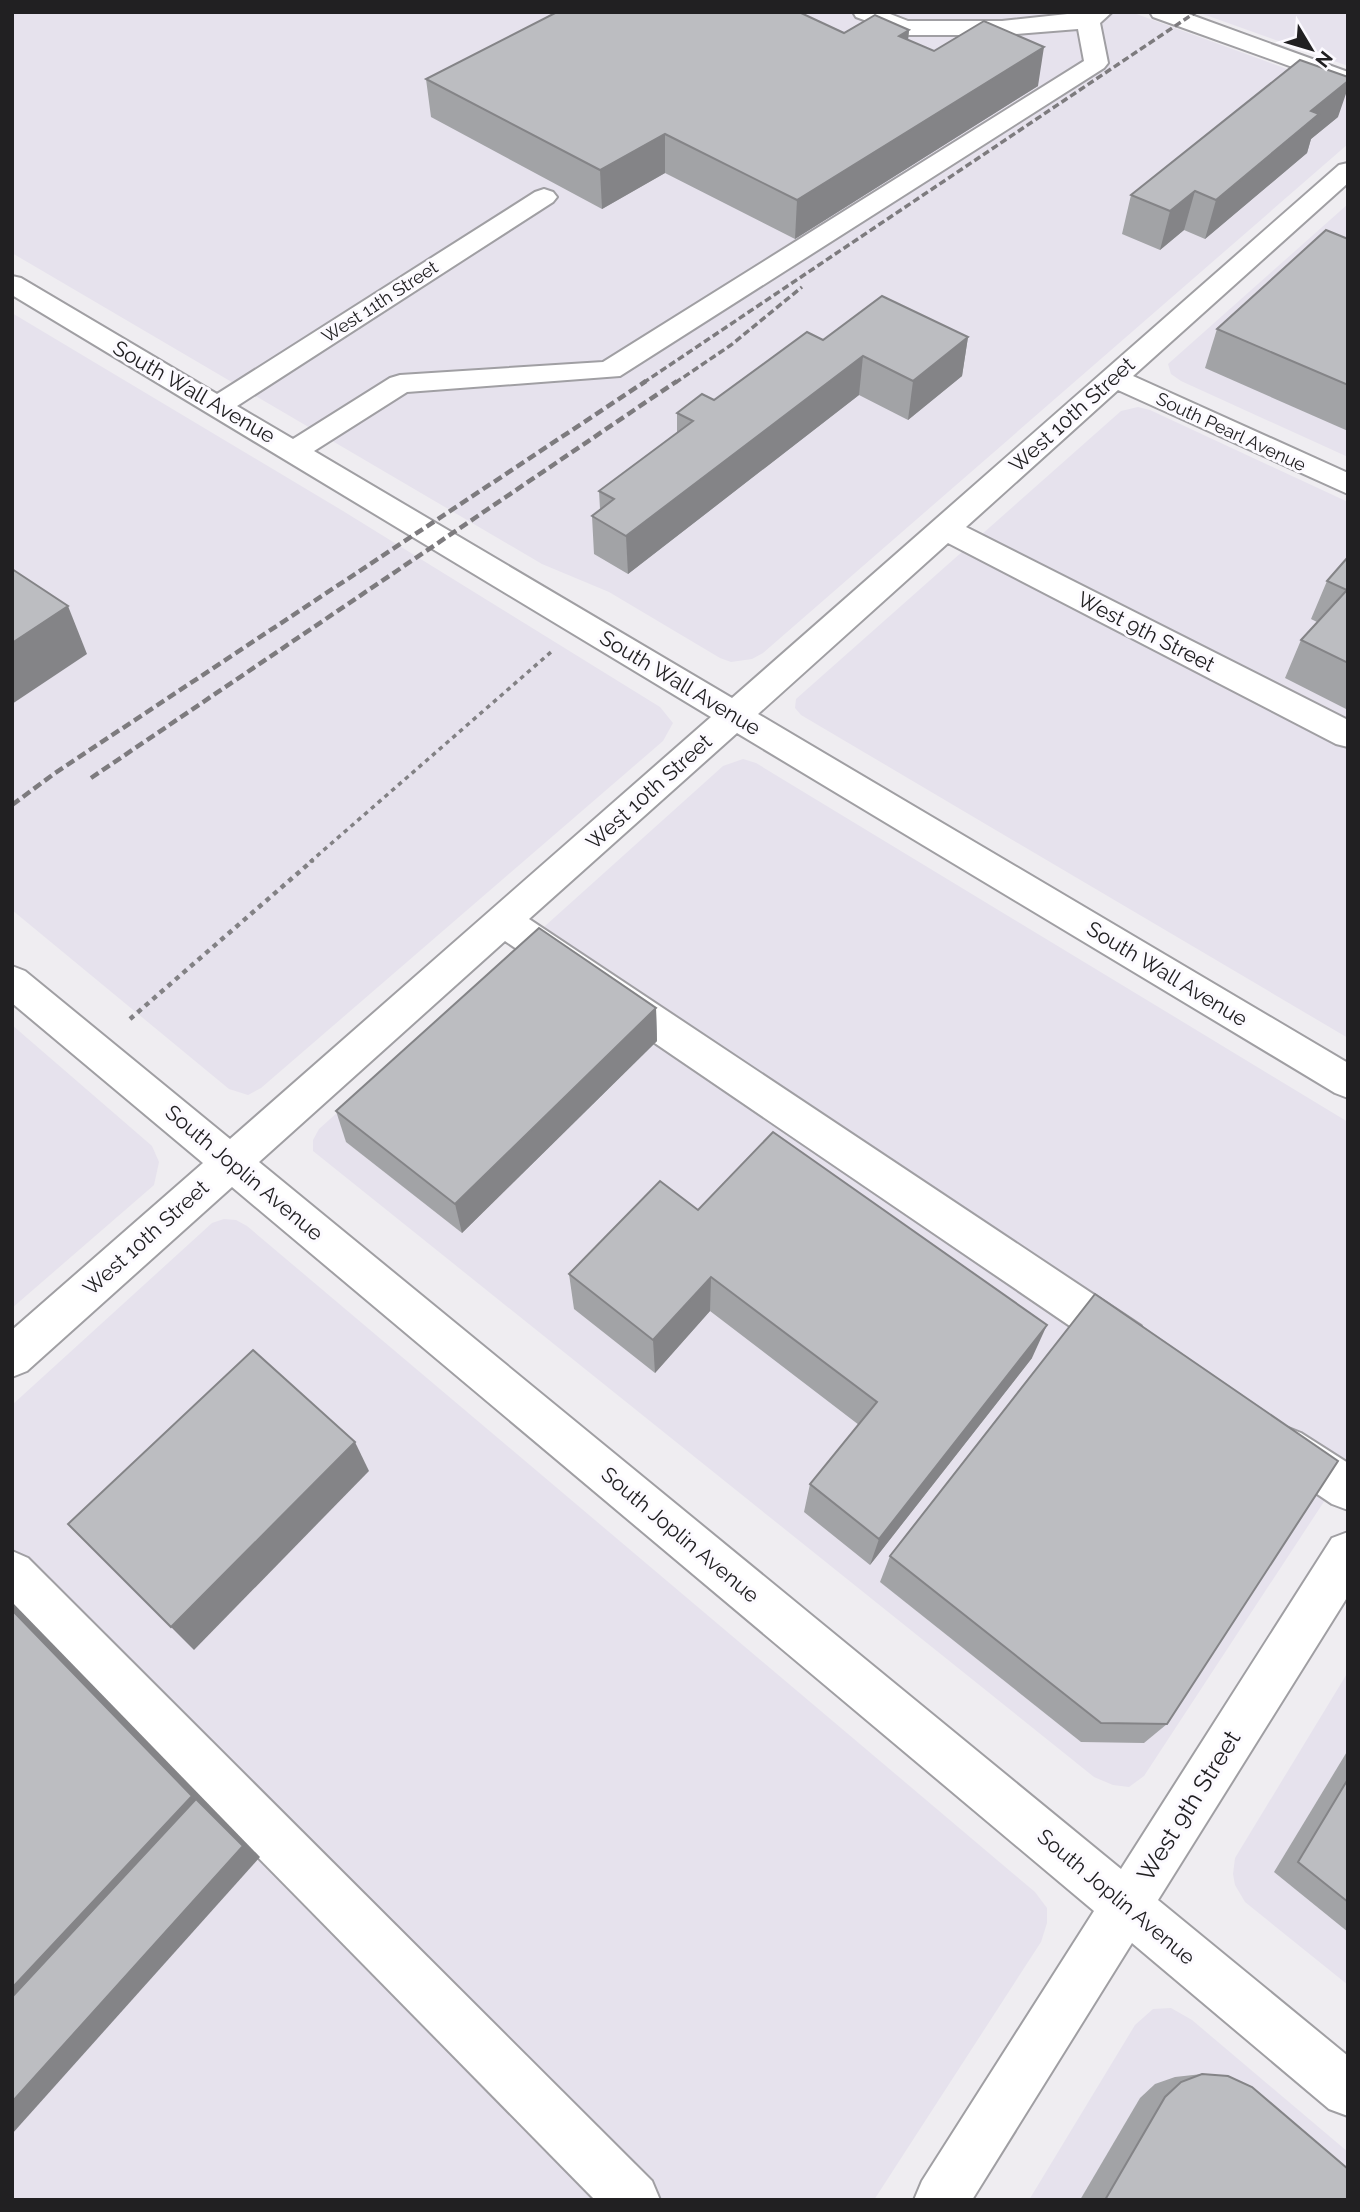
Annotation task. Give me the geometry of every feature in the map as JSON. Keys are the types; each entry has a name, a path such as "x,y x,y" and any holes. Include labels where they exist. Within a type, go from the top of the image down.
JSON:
{"street":[{"path":"294,451 400,384 610,370 1096,63 1095,17 1002,28 905,28 864,12"},
{"path":"1161,12 1348,80"},
{"name":"West 10th Street","path":"12,1357 1348,170"},
{"name":"West 11th Street","path":"216,406 544,197"},
{"name":"South Wall Avenue","path":"12,284 1348,1082"},
{"name":"South Pearl Avenue","path":"1114,378 1348,485"},
{"name":"West 9th Street","path":"944,529 1348,736"},
{"path":"504,921 1152,1357"},
{"name":"South Joplin Avenue","path":"12,981 1348,2090"},
{"path":"1255,1427 1348,1489"},
{"name":"West 9th Street","path":"941,2200 1348,1554"},
{"path":"12,1574 633,2200"}],"path":[{"path":"96,1050 583,625"}],"shaded area":[{"path":"12,12 1131,12 1348,94 1348,144 763,653 752,659 731,662 609,592 542,564 12,253"},
{"path":"1197,12 1348,12 1348,66 1214,18"},
{"path":"1348,204 1348,457 1181,381 1171,374 1168,364"},
{"path":"12,313 343,511 660,707 673,723 663,741 261,1088 248,1095 229,1089 12,910"},
{"path":"1138,407 1150,410 1348,502 1348,1038 801,715 795,708 796,699 1121,411"},
{"path":"743,759 756,763 1348,1122 1348,1465 1144,1776 1129,1787 1113,1785 1094,1777 313,1151 313,1140 319,1129 723,766"},
{"path":"12,1025 152,1146 159,1162 154,1185 12,1308"},
{"path":"224,1219 236,1220 247,1226 1035,1892 1047,1908 1047,1923 1041,1942 874,2200 12,2200 12,1405 212,1223"},
{"path":"1348,1672 1348,1985 1245,1902 1235,1885 1233,1874 1235,1858"},
{"path":"1171,2008 1192,2020 1348,2152 1348,2200 1029,2200 1135,2025 1153,2009"}],"building":[{"path":"557,12 799,12 844,33 875,15 909,30 899,36 934,51 984,21 1044,47 797,200 665,134 600,170 426,79"},
{"path":"1300,60 1348,77 1348,81 1311,111 1319,114 1216,200 1195,191 1170,211 1131,195"},
{"path":"1326,230 1348,239 1348,385 1217,329"},
{"path":"882,296 968,337 913,381 863,356 626,536 592,516 614,499 599,491 693,421 677,413 702,394 714,400 807,332 823,340"},
{"path":"1348,557 1348,663 1301,640 1347,590 1327,581"},
{"path":"12,569 68,606 12,643"},
{"path":"539,928 656,1008 455,1204 336,1111"},
{"path":"773,1132 1047,1325 879,1539 810,1484 877,1402 711,1277 653,1340 569,1274 660,1181 698,1210"},
{"path":"1095,1294 1338,1461 1167,1724 1101,1723 890,1556"},
{"path":"253,1350 355,1442 171,1627 68,1524"},
{"path":"12,1610 192,1796 12,1988"},
{"path":"1348,1779 1348,1902 1298,1862"},
{"path":"196,1799 243,1846 12,2102 12,1997"},
{"path":"1202,2074 1228,2076 1252,2087 1348,2169 1348,2200 1105,2200 1165,2097 1181,2082"}],"railway":[{"path":"644,382 1196,12"},
{"path":"675,383 731,345 802,287"},
{"path":"91,778 677,381"},
{"path":"12,805 55,773 644,382"}]}
